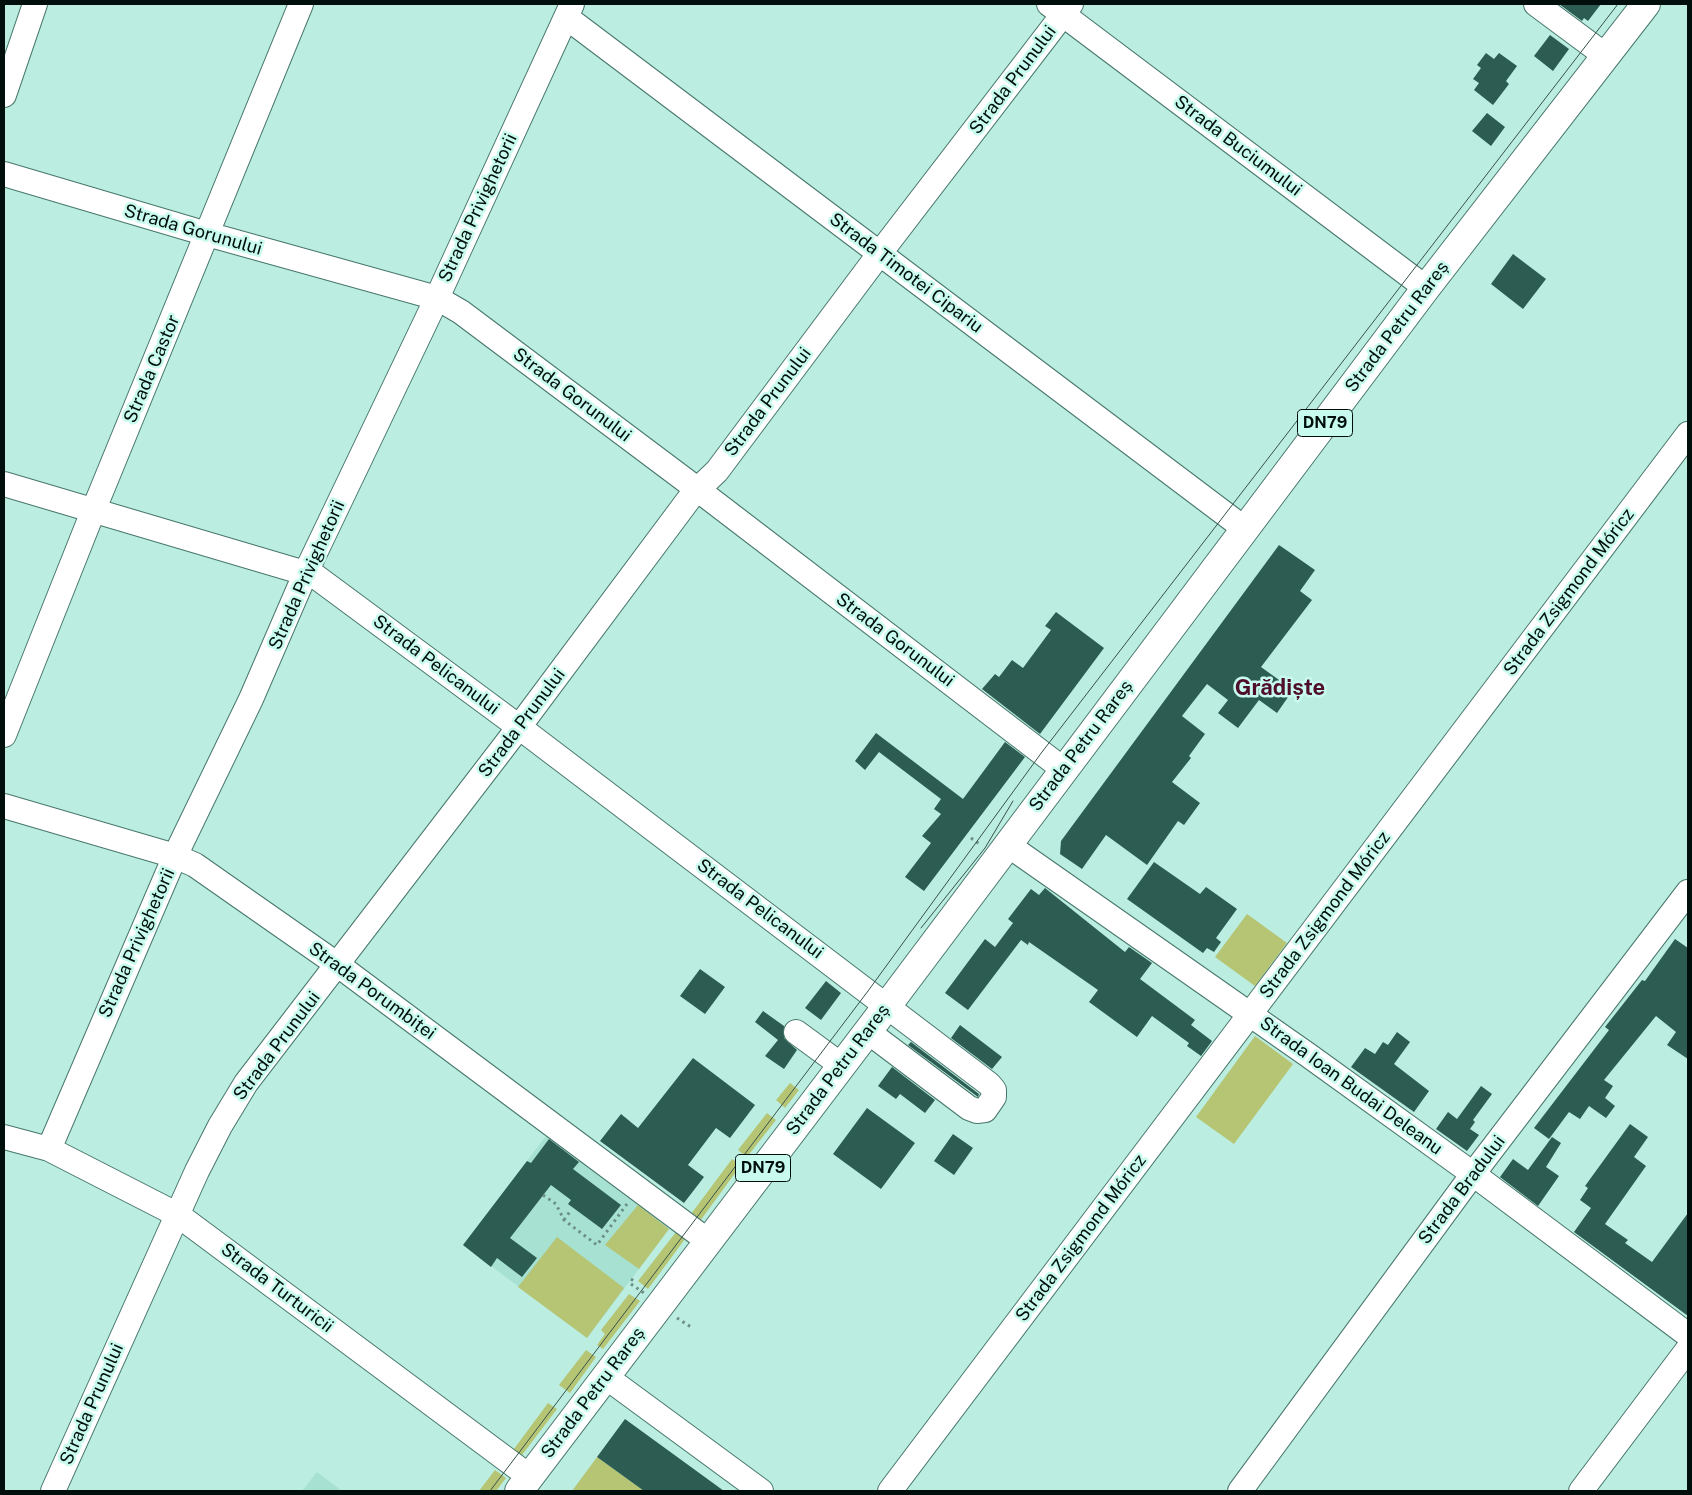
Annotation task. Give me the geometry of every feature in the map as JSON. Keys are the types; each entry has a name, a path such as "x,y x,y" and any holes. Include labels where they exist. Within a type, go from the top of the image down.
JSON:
{"main road":[{"name":"Strada Petru Rareș","path":"524,1484 887,1006 1063,769 1426,288 1646,4"}],"street":[{"path":"4,95 35,4"},
{"name":"Strada Castor","path":"4,736 94,509 301,4"},
{"path":"1536,4 1606,56"},
{"name":"Strada Prunului","path":"53,1491 204,1156 246,1083 519,727 697,489 717,471 1061,7"},
{"name":"Strada Buciumului","path":"1061,7 1426,288"},
{"name":"Strada Timotei Cipariu","path":"569,11 880,253 1244,529"},
{"name":"Strada Privighetorii","path":"49,1149 175,856 251,699 306,572 437,298 569,11"},
{"name":"Strada Gorunului","path":"4,174 208,234 437,298 469,318 697,489 1063,769"},
{"name":"Strada Zsigmond Móricz","path":"890,1491 1688,434"},
{"name":"Strada Pelicanului","path":"4,484 306,572 322,580 989,1084 994,1090 994,1097 984,1110 977,1112 969,1108 867,1031"},
{"name":"Strada Porumbiței","path":"4,806 175,856 195,864 338,965 635,1194 708,1241"},
{"name":"Strada Ioan Budai Deleanu","path":"1008,845 1251,1013 1474,1174 1688,1335"},
{"name":"Strada Bradului","path":"1240,1491 1474,1174 1688,892"},
{"path":"796,1032 841,1065"},
{"name":"Strada Turturicii","path":"4,1137 49,1149 178,1215 524,1484"},
{"path":"1581,1491 1688,1349"},
{"path":"606,1377 761,1491"}],"path":[{"path":"543,1195 556,1204 564,1220 597,1245 635,1194"},
{"path":"564,1220 571,1210"},
{"path":"632,1281 648,1297"},
{"path":"672,1314 691,1327"}],"shaded area":[{"path":"546,1136 669,1229 587,1338 463,1245"},
{"path":"317,1472 342,1491 302,1491"}],"green space":[{"path":"1247,914 1287,943 1255,986 1215,957"},
{"path":"1255,1036 1293,1064 1234,1144 1196,1117"},
{"path":"790,1083 799,1090 785,1108 776,1100"},
{"path":"767,1113 776,1120 747,1157 738,1150"},
{"path":"732,1159 741,1165 700,1221 691,1214"},
{"path":"638,1205 669,1229 639,1269 605,1245"},
{"path":"676,1232 685,1239 648,1289 638,1281"},
{"path":"557,1237 624,1288 587,1338 518,1287"},
{"path":"629,1294 640,1301 603,1349 597,1345 605,1334 601,1330"},
{"path":"586,1350 596,1357 570,1393 559,1385"},
{"path":"548,1403 557,1409 519,1459 511,1453"},
{"path":"597,1457 644,1491 572,1491"},
{"path":"495,1470 506,1478 496,1491 479,1491"}],"building":[{"path":"1559,4 1601,4 1588,21 1584,18 1582,21"},
{"path":"1550,35 1569,49 1553,71 1534,56"},
{"path":"1486,53 1494,59 1499,53 1517,66 1506,81 1509,84 1493,105 1474,90 1479,83 1473,79 1481,68 1477,65"},
{"path":"1487,113 1505,127 1491,146 1472,131"},
{"path":"1513,254 1546,279 1523,309 1491,284"},
{"path":"1279,545 1315,570 1300,591 1312,600 1261,667 1293,690 1277,713 1259,700 1238,728 1218,713 1228,700 1207,684 1182,716 1205,734 1189,756 1191,758 1172,782 1200,803 1184,825 1178,821 1147,865 1106,835 1082,869 1060,854 1061,841"},
{"path":"1056,612 1104,648 1040,734 982,689 995,674 999,677 1012,660 1023,668 1051,630 1045,626"},
{"path":"876,733 963,799 1005,742 1025,757 924,891 905,877 931,843 922,836 941,814 934,809 941,799 879,752 865,770 855,761"},
{"path":"1154,862 1200,894 1206,887 1237,909 1216,938 1221,942 1214,952 1207,948 1203,953 1127,899"},
{"path":"1045,888 1125,952 1129,947 1152,963 1140,979 1195,1020 1191,1025 1212,1041 1201,1056 1187,1046 1189,1043 1152,1016 1137,1037 1089,1002 1098,990 1029,942 1028,945 1021,940 968,1010 945,993 985,939 995,947 1013,923 1008,919 1031,889 1039,895"},
{"path":"1675,939 1688,948 1688,1059 1667,1045 1676,1032 1656,1016 1604,1080 1613,1086 1605,1098 1615,1106 1606,1118 1589,1106 1580,1119 1569,1112 1549,1139 1534,1128 1609,1030 1605,1027 1642,980 1645,981"},
{"path":"700,969 725,987 705,1014 680,996"},
{"path":"826,981 841,993 821,1020 805,1008"},
{"path":"763,1011 784,1026 784,1038 797,1050 784,1069 765,1056 778,1040 755,1022"},
{"path":"960,1025 1002,1057 992,1069 951,1038"},
{"path":"1397,1032 1410,1042 1394,1064 1429,1091 1414,1112 1351,1067 1365,1048 1375,1054 1383,1042 1388,1045"},
{"path":"911,1042 979,1094 978,1097 908,1045"},
{"path":"693,1058 755,1105 730,1138 716,1128 688,1165 704,1177 684,1203 600,1141 621,1114 638,1128"},
{"path":"892,1067 935,1100 925,1113 900,1094 896,1099 878,1086"},
{"path":"1481,1086 1492,1094 1473,1120 1475,1122 1470,1129 1479,1135 1467,1151 1436,1129 1448,1112 1457,1119"},
{"path":"867,1108 915,1143 881,1189 833,1154"},
{"path":"1630,1124 1648,1137 1634,1157 1646,1166 1605,1224 1628,1240 1625,1243 1652,1262 1688,1213 1688,1316 1574,1232 1591,1208 1580,1200 1588,1188 1585,1186"},
{"path":"953,1134 973,1148 954,1175 934,1161"},
{"path":"1552,1137 1561,1143 1546,1167 1559,1176 1538,1206 1500,1177 1513,1159 1528,1170"},
{"path":"549,1139 579,1162 573,1169 621,1205 602,1229 568,1204 571,1200 551,1185 510,1238 537,1258 522,1277 497,1258 491,1267 463,1245 527,1161 531,1163"},
{"path":"625,1419 724,1491 644,1491 597,1457"}],"tram line":[{"path":"490,1491 868,991 1042,752 1618,4"},
{"path":"921,928 985,848 1013,801"}],"district":[{"name":"Grădiște","path":"1280,688"}]}
